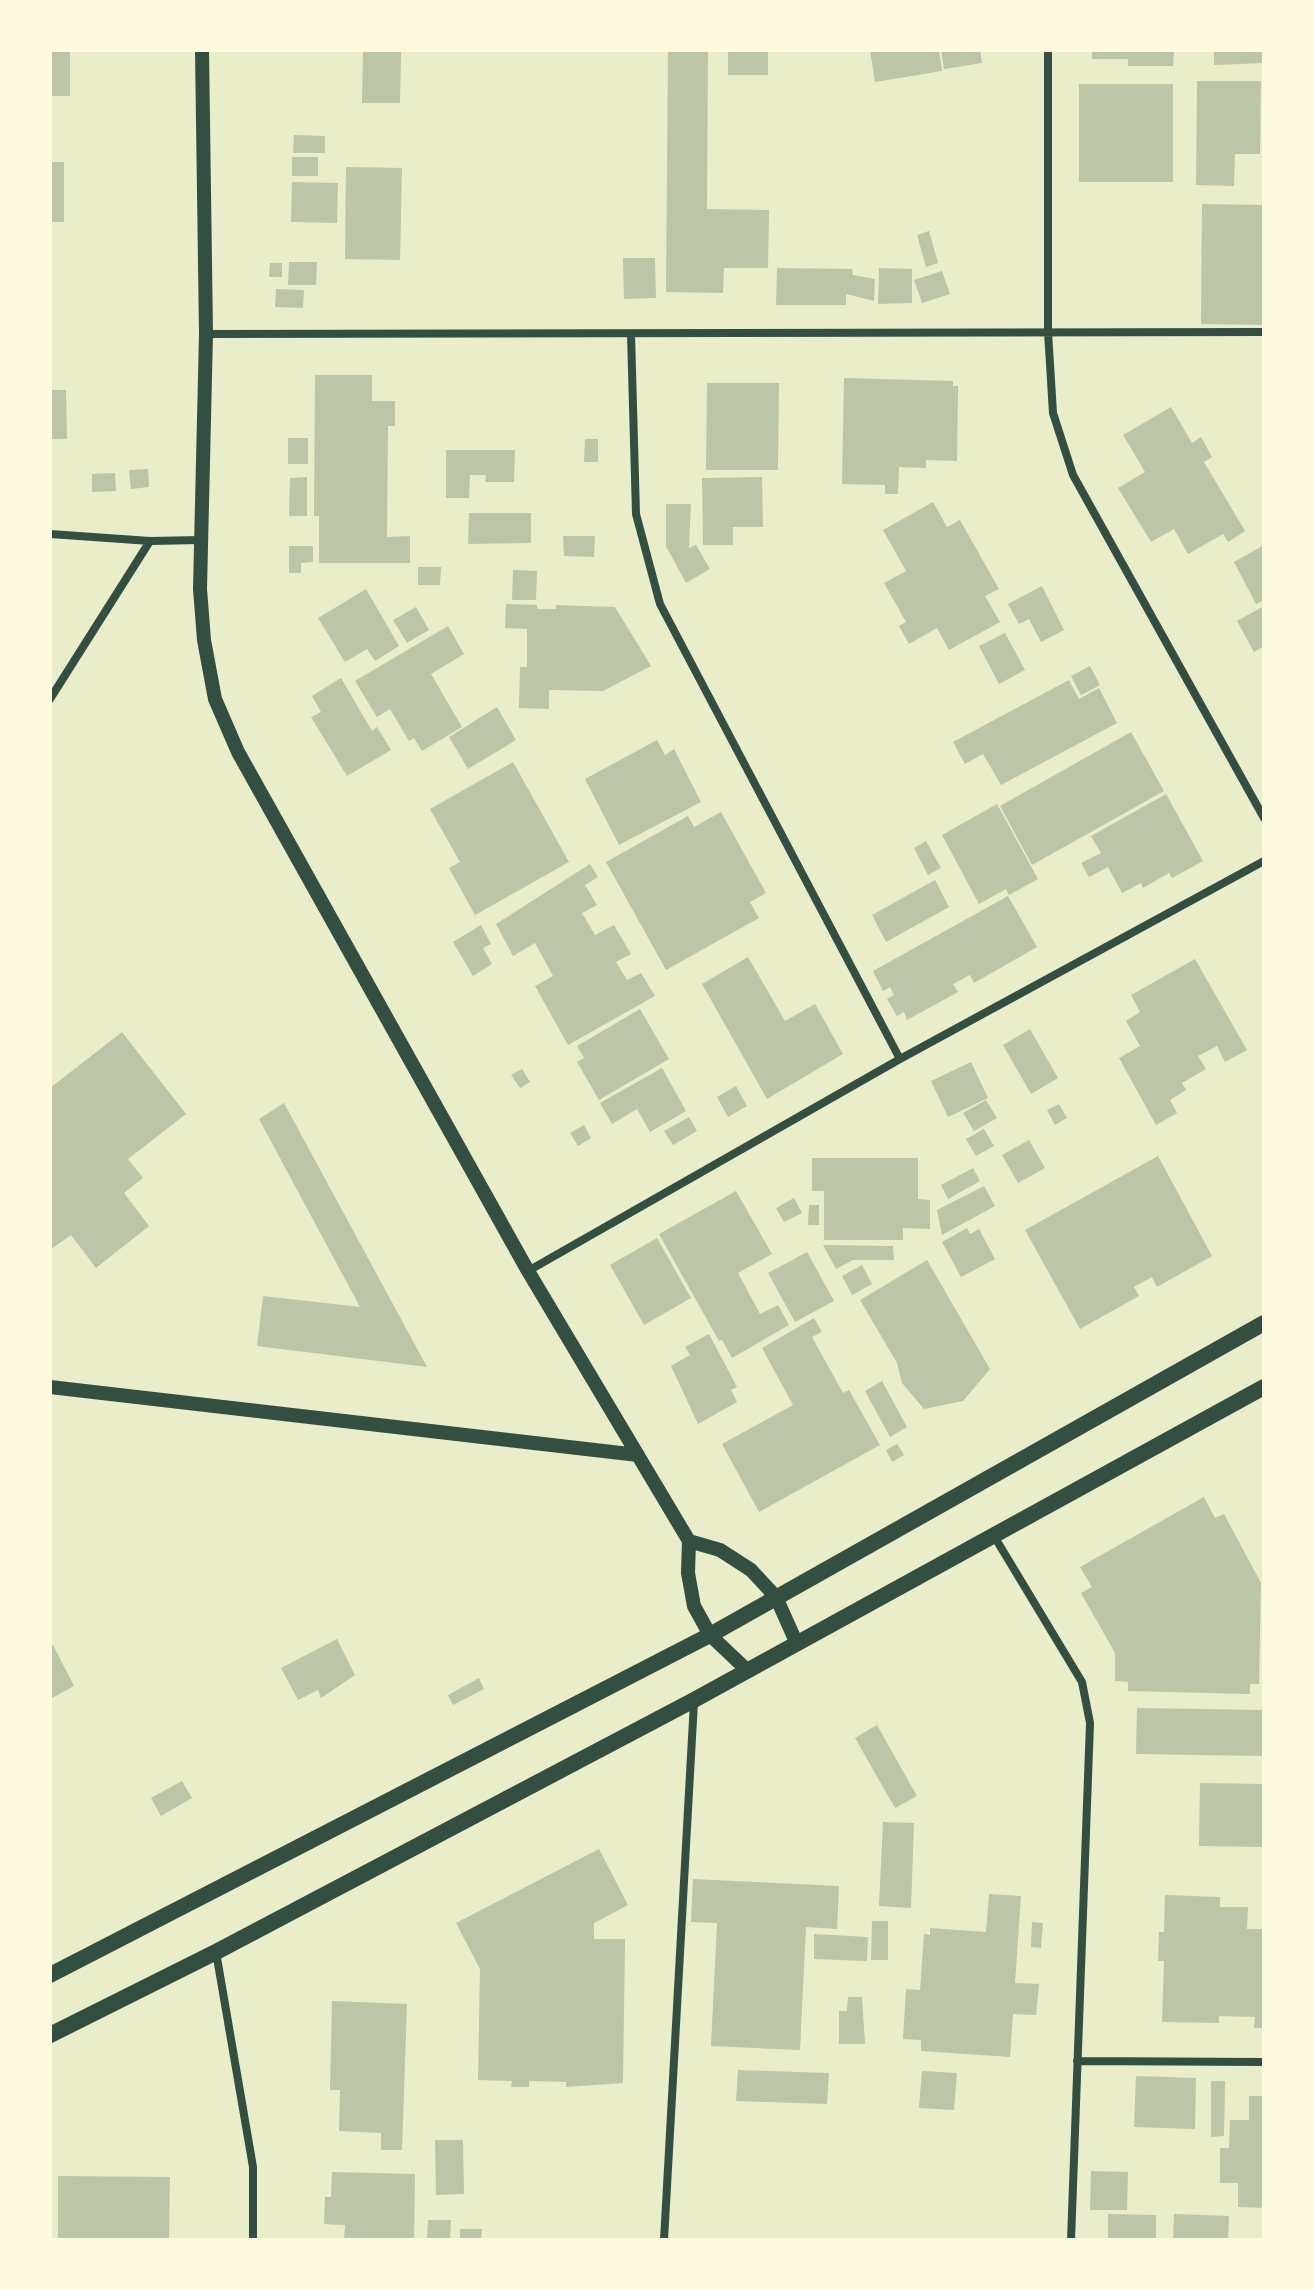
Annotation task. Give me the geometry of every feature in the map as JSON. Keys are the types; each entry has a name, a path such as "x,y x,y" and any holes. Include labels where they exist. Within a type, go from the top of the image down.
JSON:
{"main road":[{"path":"50,1975 710,1635 1264,1323"},
{"path":"50,2035 216,1952 694,1700 1264,1387"}],"street":[{"path":"202,50 206,334 201,540 204,640 215,699 238,752 528,1271 689,1541 688,1573 694,1606 710,1635 748,1671"},
{"path":"1048,50 1048,332 1053,413 1073,475 1264,818"},
{"path":"206,334 1264,332"},
{"path":"631,334 636,514 660,604 900,1059"},
{"path":"50,534 150,541 201,540"},
{"path":"50,699 150,541"},
{"path":"528,1271 900,1059 1264,861"},
{"path":"50,1387 638,1455"},
{"path":"994,1535 1082,1682 1090,1723 1071,2240"},
{"path":"689,1541 720,1550 751,1570 776,1597 797,1644"},
{"path":"664,2240 694,1700"},
{"path":"216,1952 253,2167 253,2240"},
{"path":"1077,2061 1264,2062"}],"building":[{"path":"50,50 70,50 70,96 50,96"},
{"path":"363,50 401,50 400,103 362,103"},
{"path":"668,50 708,50 707,209 769,210 768,268 724,268 723,293 666,292"},
{"path":"728,50 768,50 768,75 728,75"},
{"path":"870,50 939,50 942,71 875,82"},
{"path":"941,50 980,50 982,63 944,69"},
{"path":"1092,50 1174,50 1173,66 1128,66 1128,59 1092,59"},
{"path":"1214,50 1264,50 1264,63 1214,65"},
{"path":"1197,81 1261,81 1260,154 1235,154 1234,186 1196,185"},
{"path":"1079,84 1173,84 1173,182 1079,182"},
{"path":"294,135 325,136 325,153 293,153"},
{"path":"292,157 318,157 318,176 292,176"},
{"path":"50,162 64,162 64,222 50,222"},
{"path":"346,167 402,168 400,260 345,259"},
{"path":"292,182 338,183 337,223 291,222"},
{"path":"1202,204 1264,205 1264,325 1201,324"},
{"path":"929,231 938,263 926,267 917,235"},
{"path":"623,258 655,258 656,298 624,299"},
{"path":"289,262 317,262 316,285 288,285"},
{"path":"270,263 282,263 282,277 269,277"},
{"path":"777,268 852,269 853,275 875,279 874,301 846,294 846,305 776,305"},
{"path":"879,268 912,269 912,303 878,304"},
{"path":"942,271 950,294 922,303 914,280"},
{"path":"276,289 304,290 303,308 275,307"},
{"path":"315,375 372,375 372,401 395,401 395,426 388,426 387,537 410,536 410,563 319,563 319,516 314,516"},
{"path":"844,378 953,381 953,386 958,386 957,461 926,460 926,468 899,467 898,494 885,494 885,485 842,484"},
{"path":"707,383 779,383 778,470 706,470"},
{"path":"50,390 66,390 67,439 50,439"},
{"path":"1171,407 1192,443 1201,437 1212,457 1204,462 1245,531 1228,542 1223,534 1188,554 1174,529 1151,542 1118,488 1145,472 1123,435"},
{"path":"288,438 308,438 308,464 288,464"},
{"path":"585,439 598,439 598,462 584,462"},
{"path":"446,450 515,450 514,482 485,482 486,475 470,475 469,498 446,498"},
{"path":"148,469 149,487 131,489 129,470"},
{"path":"115,473 116,491 92,492 92,474"},
{"path":"307,477 307,516 289,516 290,478"},
{"path":"762,477 763,527 733,527 733,545 703,545 702,478"},
{"path":"933,502 947,527 960,520 999,589 985,596 1000,622 949,650 937,628 909,644 899,626 906,622 884,583 906,571 883,530"},
{"path":"666,504 691,504 689,548 696,545 710,569 686,583 666,546"},
{"path":"469,513 531,513 531,543 468,544"},
{"path":"563,536 595,536 594,557 564,556"},
{"path":"1264,545 1264,600 1256,604 1234,562"},
{"path":"289,546 313,546 313,562 301,563 301,573 289,573"},
{"path":"418,567 441,567 440,585 418,585"},
{"path":"513,570 537,571 536,600 512,600"},
{"path":"1042,586 1064,630 1041,642 1029,619 1019,624 1008,604"},
{"path":"366,589 399,646 375,661 367,649 345,662 318,618"},
{"path":"506,604 537,605 537,609 556,609 556,605 615,607 651,666 603,691 549,690 549,709 519,708 520,667 527,667 527,629 505,628"},
{"path":"1264,606 1264,646 1254,652 1237,621"},
{"path":"416,607 429,630 407,643 393,620"},
{"path":"448,626 464,654 431,674 462,727 422,751 414,738 409,741 390,709 377,717 355,681"},
{"path":"1005,633 1025,670 999,684 979,646"},
{"path":"1090,666 1100,685 1081,695 1071,676"},
{"path":"341,678 372,731 377,727 391,750 347,776 311,717 321,712 312,696"},
{"path":"1069,680 1079,699 1099,688 1117,723 1001,785 983,754 965,764 953,742"},
{"path":"497,707 516,740 468,769 449,737"},
{"path":"1131,732 1164,791 1032,865 1000,806"},
{"path":"657,740 665,755 674,749 701,802 619,845 585,779"},
{"path":"513,762 569,862 475,915 449,868 460,862 430,809"},
{"path":"1166,794 1203,861 1172,878 1169,873 1143,888 1141,883 1122,893 1108,867 1089,877 1081,863 1101,853 1091,836"},
{"path":"997,804 1038,879 1009,895 1006,889 979,904 942,835"},
{"path":"721,812 766,893 750,902 759,918 666,970 606,862 688,816 694,827"},
{"path":"926,841 941,868 928,875 914,848"},
{"path":"590,864 598,877 585,885 597,905 582,913 595,935 614,925 631,954 616,962 627,980 641,973 655,996 568,1045 535,986 553,976 535,943 513,956 496,924"},
{"path":"935,880 949,907 886,942 872,915"},
{"path":"1008,896 1037,947 974,983 970,975 953,984 958,992 907,1020 904,1012 897,1016 887,999 894,995 890,987 883,991 873,971"},
{"path":"481,925 491,944 483,948 492,964 473,976 453,942"},
{"path":"748,957 785,1021 815,1004 843,1054 767,1099 702,984"},
{"path":"1195,959 1247,1050 1225,1062 1217,1046 1198,1056 1206,1069 1182,1083 1186,1090 1170,1100 1177,1113 1156,1125 1119,1058 1140,1046 1126,1021 1140,1012 1131,995"},
{"path":"640,1009 669,1059 599,1100 577,1062 584,1058 577,1046"},
{"path":"1030,1029 1058,1078 1031,1094 1003,1045"},
{"path":"122,1032 186,1114 128,1159 143,1178 124,1193 149,1226 96,1268 71,1235 50,1250 50,1088"},
{"path":"971,1062 988,1098 948,1117 931,1081"},
{"path":"662,1068 686,1111 650,1132 637,1109 612,1124 600,1103"},
{"path":"522,1069 530,1082 520,1088 511,1075"},
{"path":"736,1086 747,1106 728,1117 717,1097"},
{"path":"986,1100 997,1118 974,1131 963,1113"},
{"path":"284,1103 427,1367 257,1346 263,1296 360,1307 259,1119"},
{"path":"1059,1104 1067,1118 1055,1125 1047,1110"},
{"path":"689,1117 697,1131 673,1145 664,1131"},
{"path":"584,1125 591,1138 578,1146 570,1133"},
{"path":"984,1129 994,1146 976,1156 966,1139"},
{"path":"1029,1140 1045,1168 1018,1183 1002,1155"},
{"path":"1158,1156 1212,1256 1157,1287 1152,1277 1134,1287 1139,1296 1080,1329 1025,1230"},
{"path":"812,1158 918,1158 918,1199 930,1200 930,1229 903,1228 903,1240 824,1240 824,1191 812,1191"},
{"path":"973,1168 980,1181 948,1199 941,1185"},
{"path":"984,1186 995,1206 942,1235 937,1210"},
{"path":"736,1191 772,1254 738,1273 760,1314 778,1305 789,1325 732,1358 722,1340 719,1341 659,1234"},
{"path":"794,1198 802,1213 784,1222 776,1208"},
{"path":"809,1205 819,1205 819,1225 808,1225"},
{"path":"967,1228 970,1234 979,1229 995,1259 961,1277 942,1242"},
{"path":"657,1238 691,1298 644,1325 610,1265"},
{"path":"823,1245 893,1246 894,1260 853,1260 836,1269"},
{"path":"807,1252 834,1301 795,1322 768,1273"},
{"path":"927,1260 990,1369 963,1401 924,1409 902,1383 897,1363 860,1300"},
{"path":"862,1265 872,1284 852,1295 842,1276"},
{"path":"814,1318 822,1332 812,1337 843,1393 849,1390 880,1445 759,1512 722,1444 793,1405 762,1348"},
{"path":"709,1334 737,1387 731,1390 737,1402 698,1424 671,1366 690,1355 685,1347"},
{"path":"882,1381 907,1427 890,1437 865,1391"},
{"path":"897,1444 904,1455 892,1462 886,1450"},
{"path":"1204,1497 1215,1518 1224,1514 1261,1583 1259,1684 1250,1684 1250,1694 1128,1691 1128,1682 1115,1681 1115,1653 1081,1593 1092,1587 1080,1567"},
{"path":"337,1639 355,1675 321,1698 318,1690 298,1700 281,1668"},
{"path":"53,1645 74,1686 50,1699 50,1646"},
{"path":"479,1678 484,1689 453,1705 448,1695"},
{"path":"1137,1708 1264,1710 1264,1756 1136,1754"},
{"path":"877,1725 917,1796 895,1808 855,1738"},
{"path":"182,1781 192,1798 161,1816 151,1798"},
{"path":"1200,1783 1264,1784 1264,1847 1199,1846"},
{"path":"883,1822 914,1823 911,1908 879,1906"},
{"path":"599,1849 628,1905 594,1923 594,1939 625,1939 623,2083 566,2087 566,2082 529,2081 529,2087 511,2087 512,2081 478,2080 480,1969 456,1923"},
{"path":"693,1879 839,1886 837,1929 806,1927 800,2050 711,2046 717,1923 691,1922"},
{"path":"989,1894 1021,1896 1015,1983 1039,1984 1036,2015 1013,2014 1010,2057 921,2051 921,2040 903,2039 906,1989 920,1990 924,1934 930,1935 930,1928 986,1932"},
{"path":"1165,1895 1220,1897 1220,1907 1248,1907 1247,1929 1264,1929 1264,2028 1254,2028 1255,2017 1219,2016 1219,2023 1162,2022 1164,1961 1158,1961 1159,1932 1164,1932"},
{"path":"872,1921 888,1921 888,1960 871,1960"},
{"path":"1032,1922 1043,1923 1041,1948 1031,1947"},
{"path":"814,1934 868,1937 867,1961 814,1959"},
{"path":"848,1997 862,1997 865,2044 839,2044 839,2011 847,2011"},
{"path":"332,2001 407,2004 402,2150 381,2150 381,2133 339,2131 340,2090 330,2090"},
{"path":"738,2070 829,2073 827,2104 736,2101"},
{"path":"922,2071 957,2073 954,2110 919,2108"},
{"path":"1136,2076 1196,2078 1195,2129 1134,2127"},
{"path":"1211,2081 1225,2081 1224,2136 1211,2137"},
{"path":"1249,2096 1264,2096 1264,2208 1238,2207 1238,2183 1220,2183 1220,2148 1229,2148 1230,2120 1249,2120"},
{"path":"435,2140 463,2140 464,2194 436,2195"},
{"path":"1091,2171 1128,2172 1127,2210 1090,2210"},
{"path":"332,2172 415,2174 414,2240 344,2240 345,2225 324,2224 325,2197 331,2197"},
{"path":"58,2176 170,2177 169,2240 58,2240"},
{"path":"1108,2214 1156,2215 1156,2240 1108,2240"},
{"path":"1174,2214 1229,2216 1228,2240 1173,2240"},
{"path":"428,2220 451,2220 450,2240 427,2240"},
{"path":"460,2229 482,2229 481,2240 460,2240"}]}
